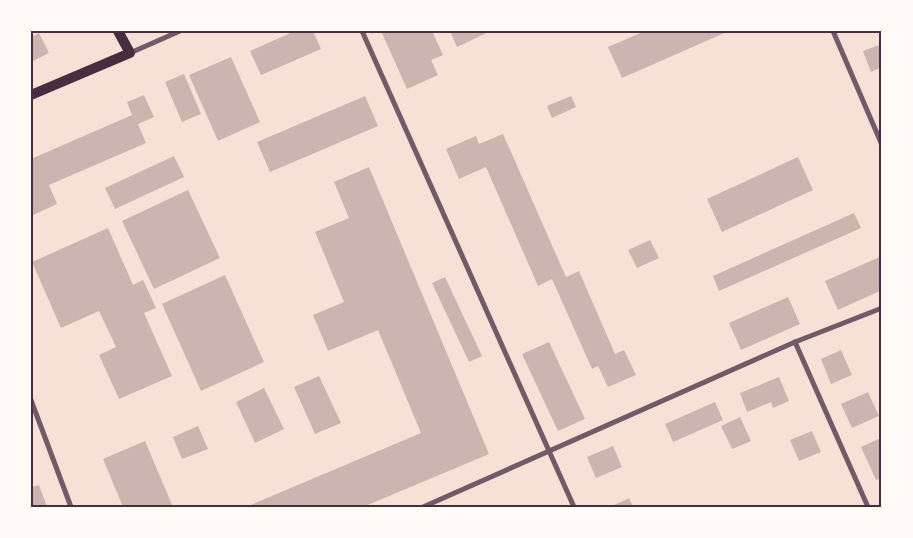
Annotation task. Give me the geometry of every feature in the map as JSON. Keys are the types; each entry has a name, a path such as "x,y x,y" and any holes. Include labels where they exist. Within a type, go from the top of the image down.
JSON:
{"main road":[{"path":"31,95 130,53 118,31"}],"street":[{"path":"130,53 180,31"},
{"path":"362,31 574,507"},
{"path":"833,31 882,145"},
{"path":"423,507 795,342 882,308"},
{"path":"795,342 868,507"},
{"path":"31,400 33,412 71,507"}],"building":[{"path":"295,31 313,31 321,49 261,75 250,51"},
{"path":"381,31 432,31 443,55 431,60 438,75 407,89"},
{"path":"450,31 491,31 457,47"},
{"path":"645,31 729,31 622,78 608,47"},
{"path":"39,33 49,53 31,62 31,37"},
{"path":"879,45 882,51 882,67 871,72 863,51"},
{"path":"231,57 260,122 218,141 189,75"},
{"path":"184,74 201,114 182,122 165,82"},
{"path":"144,95 154,117 138,124 146,143 49,185 57,204 31,216 31,159 132,115 127,102"},
{"path":"365,96 378,126 270,172 257,142"},
{"path":"571,96 576,107 552,118 547,106"},
{"path":"503,134 566,277 579,271 615,354 624,350 636,375 608,387 598,366 592,369 552,279 538,286 486,167 459,179 446,149 476,136 479,144"},
{"path":"174,156 184,177 115,209 105,188"},
{"path":"798,157 813,190 722,232 707,199"},
{"path":"369,167 489,454 363,507 246,507 421,433 378,330 328,351 313,315 344,302 315,232 349,218 334,182"},
{"path":"188,190 220,258 154,289 122,221"},
{"path":"854,213 861,228 719,291 713,276"},
{"path":"108,228 133,285 143,280 156,308 144,313 172,376 119,399 99,355 116,347 99,311 61,328 32,262"},
{"path":"650,240 659,258 637,268 628,250"},
{"path":"882,256 882,290 838,310 825,281"},
{"path":"225,275 264,362 201,391 162,304"},
{"path":"445,277 482,356 469,362 432,283"},
{"path":"788,297 800,324 741,350 729,323"},
{"path":"549,342 585,419 558,431 522,354"},
{"path":"841,350 852,375 831,384 821,359"},
{"path":"319,376 341,423 315,434 294,387"},
{"path":"779,377 789,401 773,408 771,402 747,412 740,393"},
{"path":"264,388 284,429 255,443 236,402"},
{"path":"868,392 879,416 852,428 841,404"},
{"path":"715,402 723,420 673,442 665,424"},
{"path":"740,417 751,441 732,449 721,426"},
{"path":"198,426 208,449 182,459 173,437"},
{"path":"812,431 821,452 799,461 790,440"},
{"path":"881,438 882,478 876,480 861,447"},
{"path":"145,441 173,507 123,507 103,459"},
{"path":"613,446 622,467 596,478 587,457"},
{"path":"39,485 47,507 31,507 31,487"},
{"path":"629,498 633,507 610,507"}]}
